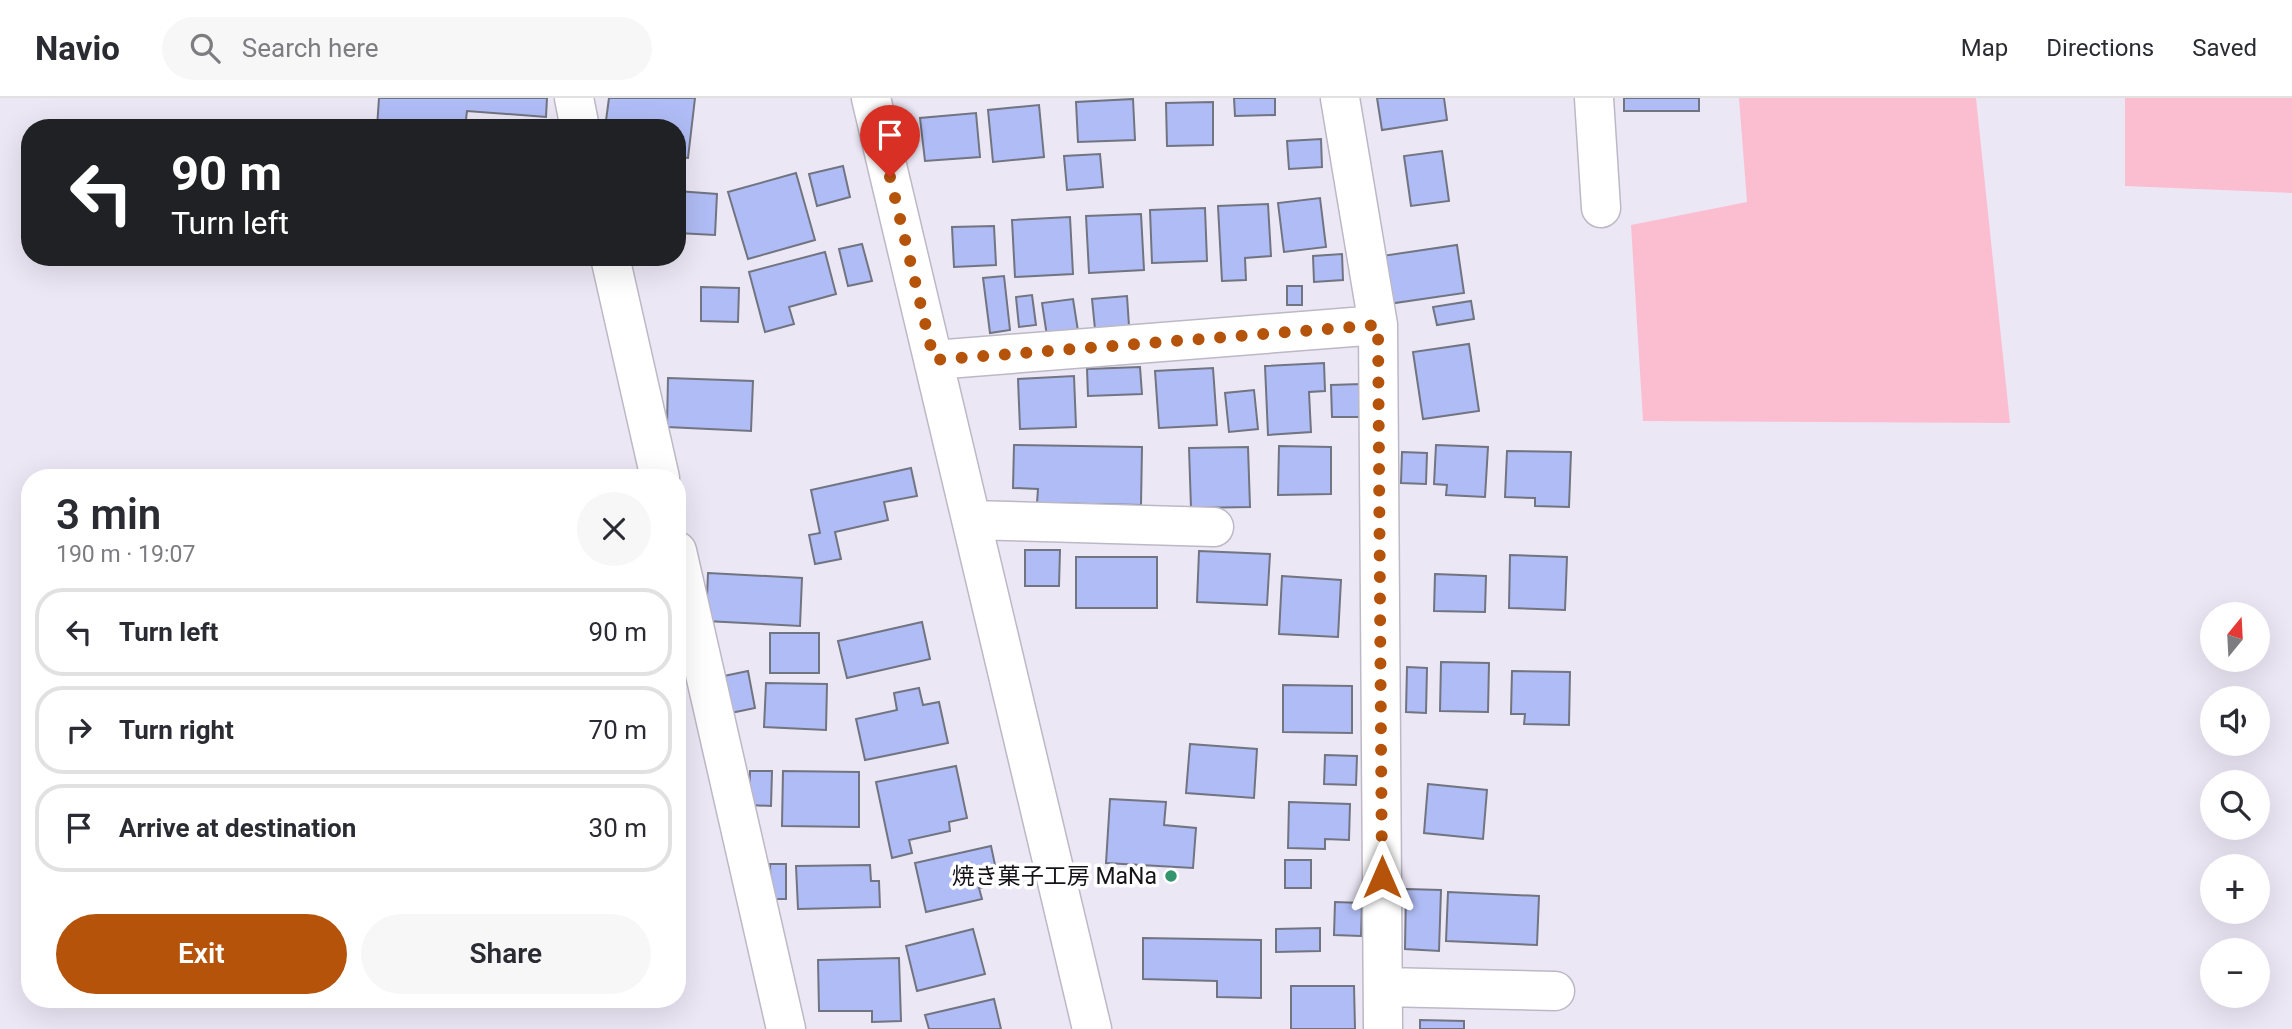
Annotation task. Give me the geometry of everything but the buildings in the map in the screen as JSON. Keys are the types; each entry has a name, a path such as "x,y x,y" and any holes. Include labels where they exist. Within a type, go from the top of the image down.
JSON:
{"street":[{"path":"574,98 578,119"},
{"path":"872,98 1092,1029"},
{"path":"1339,98 1378,325 1383,1029"},
{"path":"1594,98 1601,208"},
{"path":"612,266 658,469"},
{"path":"934,360 1378,325"},
{"path":"972,520 1214,527"},
{"path":"686,590 786,1029"},
{"path":"1383,987 1555,990"}],"shaded area":[{"path":"1739,98 1976,98 2010,423 1643,421 1631,225 1747,202"},
{"path":"2125,98 2292,98 2292,193 2125,186"}],"place":[{"name":"焼き菓子工房 MaNa","path":"1171,876"}],"route":[{"path":"890,177 934,360 1378,325 1382,877"}]}
